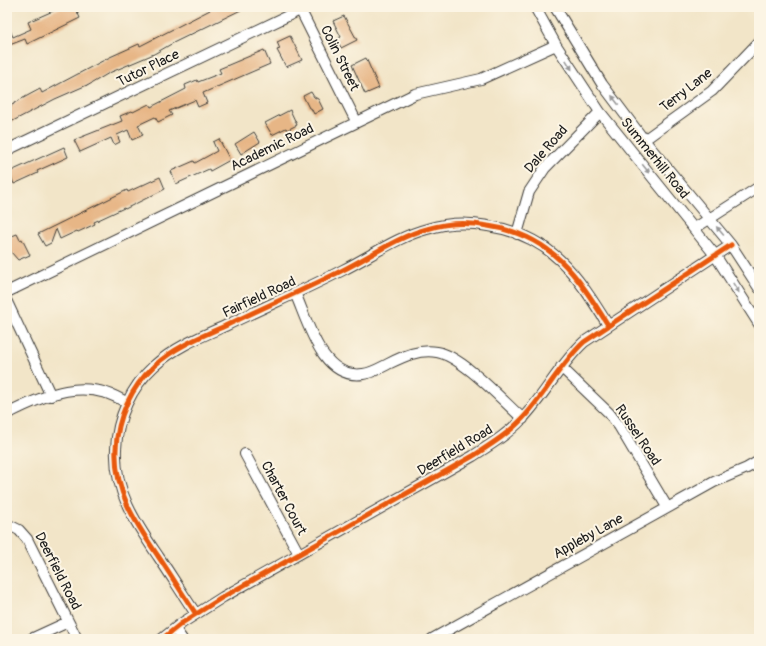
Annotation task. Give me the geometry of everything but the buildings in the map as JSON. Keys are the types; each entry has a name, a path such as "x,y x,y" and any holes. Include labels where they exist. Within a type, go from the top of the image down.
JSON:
{"street":[{"name":"Summerhill Road","path":"535,7 556,45 600,112 715,255 759,324"},
{"name":"Summerhill Road","path":"555,7 602,84 644,140 732,245 759,288"},
{"name":"Colin Street","path":"300,8 356,121"},
{"name":"Tutor Place","path":"7,150 300,8"},
{"name":"Terry Lane","path":"644,140 712,91 759,42"},
{"name":"Academic Road","path":"7,292 356,121 415,94 481,79 556,45"},
{"name":"Dale Road","path":"517,234 529,192 545,168 600,112"},
{"path":"694,228 759,187"},
{"name":"Fairfield Road","path":"196,614 135,521 121,492 117,473 116,448 120,422 127,403 144,377 173,351 344,270 399,239 428,228 443,225 473,224 503,229 517,234 544,248 568,267 587,290 608,325"},
{"name":"Deerfield Road","path":"162,639 196,614 473,456 509,431 522,418 570,355 584,342 732,245"},
{"path":"295,293 321,352 329,362 339,370 346,373 363,374 371,372 413,352 425,351 442,353 463,364 522,418"},
{"path":"7,302 52,396"},
{"name":"Russel Road","path":"561,367 609,413 619,426 668,507"},
{"path":"7,414 26,405 68,390 91,389 113,395 127,403"},
{"name":"Charter Court","path":"245,454 299,554"},
{"name":"Appleby Lane","path":"432,639 668,507 714,482 747,468 759,461"},
{"name":"Deerfield Road","path":"7,524 19,530 27,539 77,639"},
{"path":"31,639 68,622"},
{"path":"175,629 182,639"}],"cycle path":[{"path":"196,614 134,518 122,492 116,464 119,426 122,415 132,393 146,374 170,353 197,338 353,265 384,247 416,232 442,225 457,224 473,224 510,231 529,238 545,248 560,260 573,274 608,325"},
{"path":"162,639 182,623 223,597 473,456 511,430 530,410 567,360 584,342 731,245"}]}
